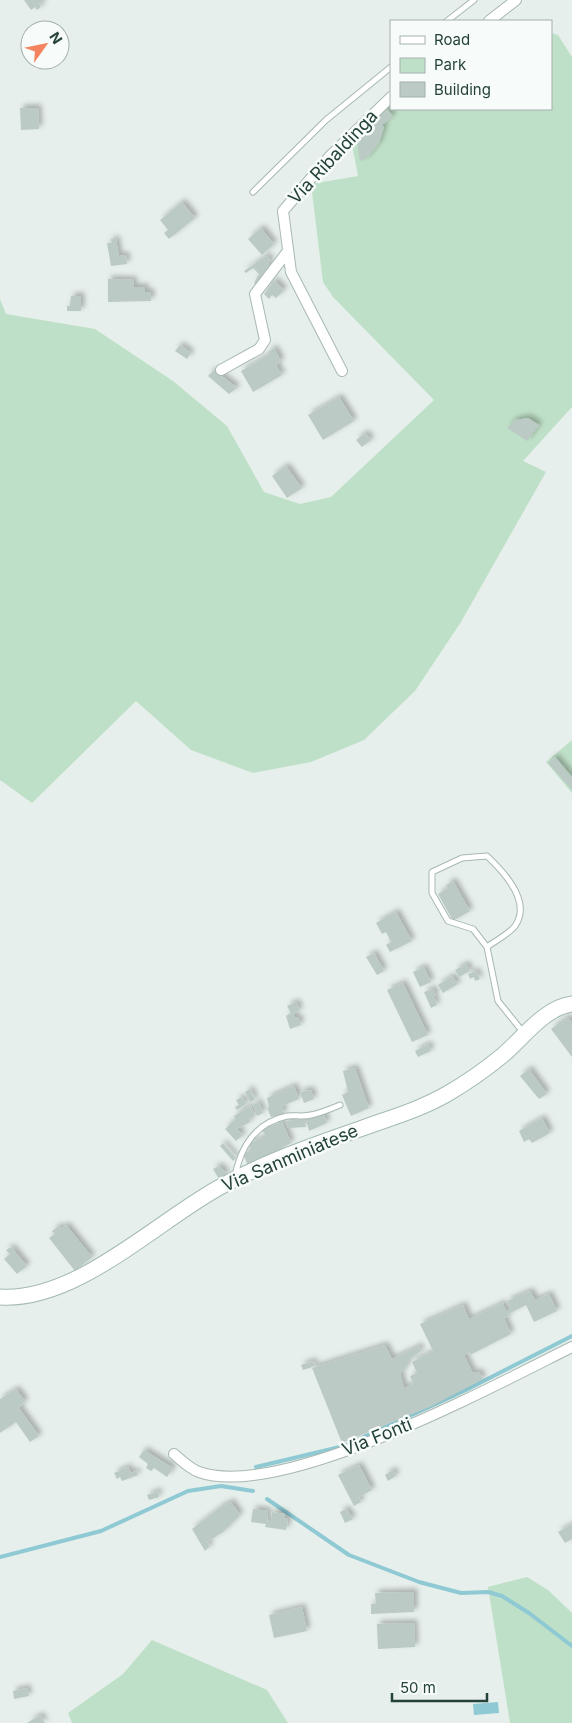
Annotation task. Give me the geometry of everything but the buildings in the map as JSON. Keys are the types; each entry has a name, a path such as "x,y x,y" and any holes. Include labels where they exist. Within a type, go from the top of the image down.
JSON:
{"main road":[{"name":"Via Sanminiatese","path":"0,1297 27,1296 69,1282 234,1179 361,1128 420,1108 449,1093 502,1056 551,1012 563,1005 572,1004"}],"street":[{"path":"490,20 516,0"},
{"name":"Via Ribaldinga","path":"342,371 291,272 283,211 330,155 390,98"},
{"path":"221,370 259,349 265,340 255,294 288,251"},
{"name":"Via Fonti","path":"174,1454 198,1471 206,1473 224,1476 275,1473 344,1451 456,1404 572,1347"}],"lane":[{"path":"448,20 474,0"},
{"path":"253,192 326,120 390,68"},
{"path":"487,947 514,926 520,912 514,888 501,868 487,856 462,858 432,872 432,892 448,921 473,928 487,947 498,1001 526,1034"},
{"path":"234,1179 239,1157 248,1140 259,1129 272,1121 289,1116 309,1116 340,1105"}],"green space":[{"path":"552,33 558,35 572,57 572,407 523,461 546,472 461,622 415,691 364,740 311,762 253,773 191,750 136,701 32,803 0,780 0,299 6,314 95,329 173,381 227,426 264,492 300,504 331,497 434,400 333,297 323,282 311,184 358,176 351,139 390,104 390,110 552,110"},
{"path":"572,740 572,793 546,762"},
{"path":"527,1577 548,1590 572,1613 572,1723 510,1723 488,1587"},
{"path":"152,1640 267,1690 288,1723 72,1723 68,1713 123,1674"}],"water":[{"path":"498,1702 499,1713 474,1715 473,1704"}],"waterway":[{"path":"256,1467 344,1446 466,1390 572,1336"},
{"path":"0,1557 101,1531 188,1491 221,1486 253,1491"},
{"path":"267,1499 349,1555 419,1582 461,1593 488,1592 502,1596 529,1613 572,1646"}]}
